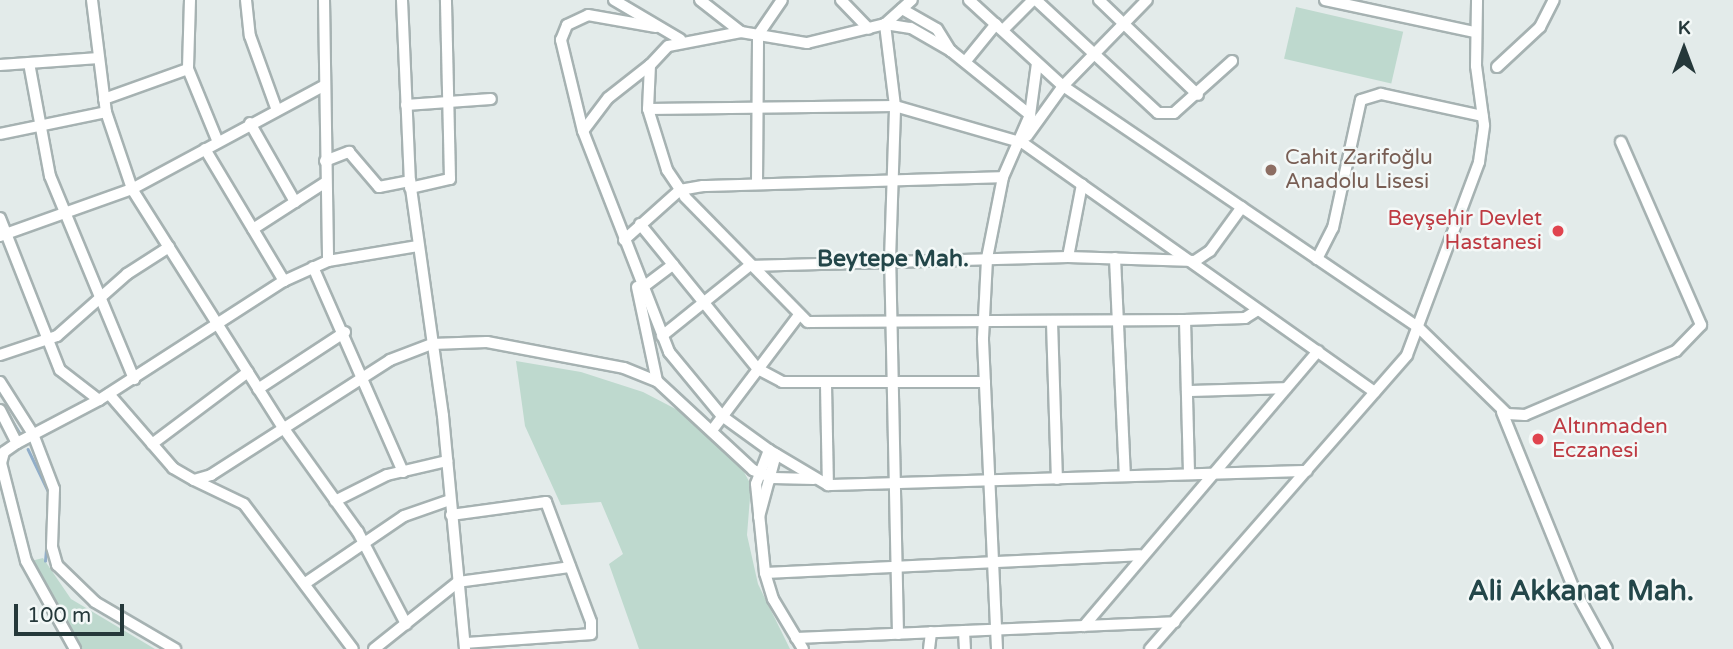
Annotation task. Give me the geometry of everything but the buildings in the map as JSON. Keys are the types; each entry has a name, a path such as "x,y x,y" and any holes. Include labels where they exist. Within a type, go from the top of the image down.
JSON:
{"street":[{"path":"92,0 106,112 132,189 282,426 362,541 406,624"},
{"path":"190,0 188,69 218,142"},
{"path":"246,0 250,36 276,108"},
{"path":"324,0 323,86 328,261"},
{"path":"402,0 410,184 447,461 450,500 465,646 591,634 570,566 545,502 452,515"},
{"path":"325,161 349,152 379,187 450,179 446,0"},
{"path":"614,0 680,39 741,32 807,43 885,24 912,0"},
{"path":"700,0 741,32"},
{"path":"757,184 758,35 782,0"},
{"path":"841,0 869,29"},
{"path":"969,0 1063,86 1418,327 1502,412 1574,589 1606,649"},
{"path":"965,62 1000,27 1034,0 1158,113 1174,113 1198,95 1231,61"},
{"path":"1099,0 1198,95"},
{"path":"997,649 983,323 987,258 1003,177 1023,142 1063,86 1147,0"},
{"path":"1325,0 1474,32"},
{"path":"1150,649 1407,355 1475,177 1483,116 1474,32 1477,0"},
{"path":"1497,67 1540,27 1554,0"},
{"path":"902,9 937,29 951,51"},
{"path":"656,27 589,15 567,25 561,40 583,131 662,337 722,416 773,452 828,485 898,487 1210,471 1307,471"},
{"path":"885,24 911,28 951,51 1030,115"},
{"path":"885,24 895,106 890,325 898,487 898,634"},
{"path":"583,131 608,98 680,39"},
{"path":"0,65 99,58"},
{"path":"29,63 39,126 66,214 134,379"},
{"path":"1023,142 1030,115 1037,63"},
{"path":"650,65 648,109 667,170 680,190 798,316 845,326 1245,318 1258,310"},
{"path":"104,99 188,69"},
{"path":"1,236 132,189 276,108 323,86"},
{"path":"1317,258 1333,228 1361,100 1381,94 1483,116"},
{"path":"407,105 491,99"},
{"path":"648,109 758,105 895,106 1023,142 1195,261 1258,310 1375,392"},
{"path":"0,134 106,112"},
{"path":"250,123 295,202"},
{"path":"1502,412 1525,415 1676,351 1701,325 1620,142"},
{"path":"205,149 284,281"},
{"path":"624,240 680,190 757,184 1003,177"},
{"path":"253,229 326,181"},
{"path":"1068,257 1082,184"},
{"path":"662,337 749,266 1068,257 1195,261 1210,251 1242,207"},
{"path":"0,218 1,236 60,370 104,397 194,480 244,503 307,582 353,649"},
{"path":"640,224 758,369 782,382 826,385 985,382"},
{"path":"75,649 26,561 1,463 4,452 134,379 284,281 328,261 418,246"},
{"path":"0,355 47,338 101,302 127,274 169,247"},
{"path":"1115,258 1125,476"},
{"path":"632,262 656,381"},
{"path":"642,288 673,265"},
{"path":"313,267 345,332 403,472"},
{"path":"713,429 798,316"},
{"path":"1185,320 1189,472"},
{"path":"1052,322 1057,479"},
{"path":"258,389 345,332"},
{"path":"194,480 211,475 361,375 432,344 520,347 656,381 713,429 757,472 773,478 817,479"},
{"path":"1084,626 1210,471 1318,351"},
{"path":"152,444 247,372"},
{"path":"0,382 33,434 54,489 52,548 65,577 175,649"},
{"path":"826,385 828,485"},
{"path":"1187,391 1286,388"},
{"path":"0,410 17,443"},
{"path":"773,452 757,472 757,521 765,573 803,649"},
{"path":"757,521 773,478 773,452"},
{"path":"335,501 403,472 447,461"},
{"path":"307,582 362,541 450,500"},
{"path":"765,573 898,564 1140,555"},
{"path":"374,649 458,582 570,566"},
{"path":"796,638 1175,622"},
{"path":"964,631 965,649"},
{"path":"929,649 931,632"}],"green space":[{"path":"1296,7 1403,32 1391,83 1284,59"},
{"path":"516,361 581,372 643,392 693,418 737,459 751,485 747,535 758,584 790,649 639,649 609,564 623,554 601,502 561,505 525,426"},
{"path":"43,558 71,599 155,649 79,649 31,561"}],"waterway":[{"path":"6,411 21,435"},
{"path":"28,449 50,495"},
{"path":"45,561 48,525"}],"place":[{"name":"Cahit Zarifoğlu Anadolu Lisesi","path":"1271,170"},
{"name":"Beyşehir Devlet Hastanesi","path":"1558,231"},
{"name":"Altınmaden Eczanesi","path":"1538,439"}],"district":[{"name":"Beytepe Mah.","path":"893,259"},
{"name":"Ali Akkanat Mah.","path":"1581,591"}]}
